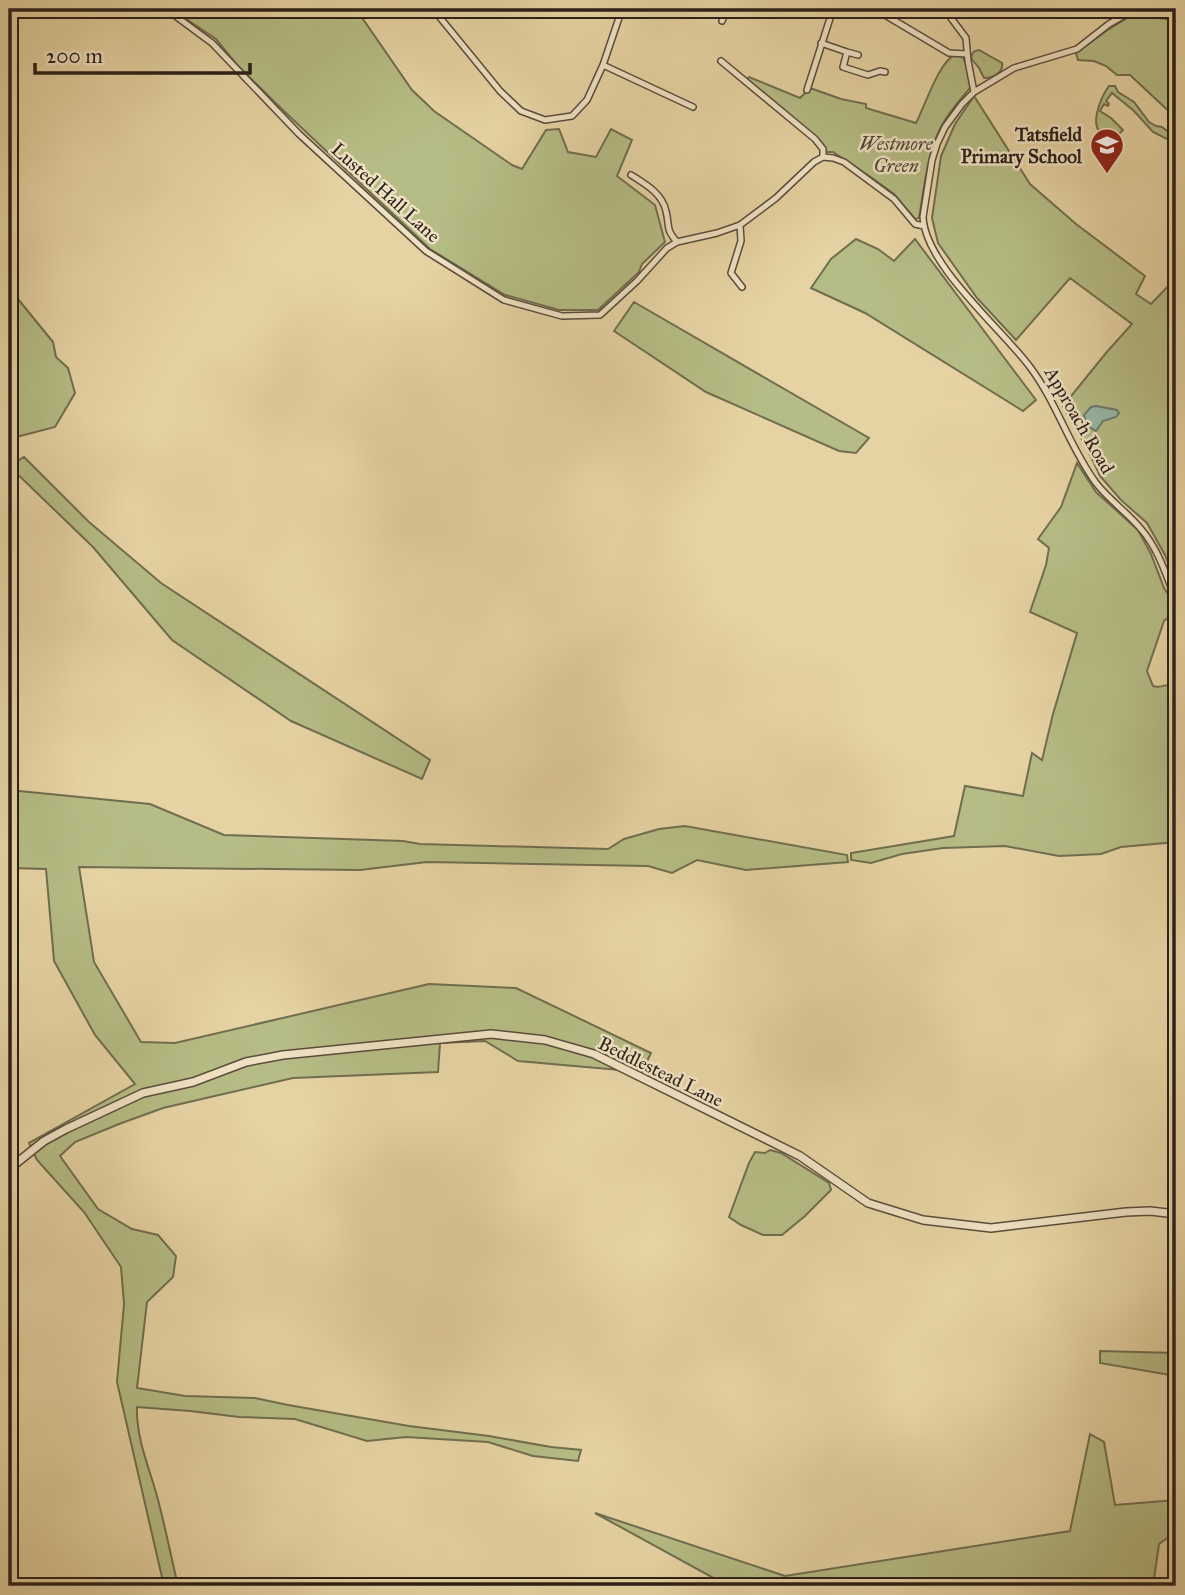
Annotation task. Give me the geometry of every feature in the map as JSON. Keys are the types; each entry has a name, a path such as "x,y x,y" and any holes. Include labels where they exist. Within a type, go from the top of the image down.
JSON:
{"street":[{"name":"Lusted Hall Lane","path":"166,9 212,43 299,134 426,251 504,300 562,316 600,315 637,281 667,248 677,242 740,225 823,157"},
{"path":"433,9 500,91 521,111 545,120 572,116 587,100 603,65 622,9"},
{"path":"722,21 727,9"},
{"path":"807,90 832,9"},
{"path":"875,9 949,53 967,54"},
{"path":"948,9 951,18 966,38 974,92"},
{"path":"721,61 815,139 823,149 823,157 844,162 894,199 915,224 923,226 932,160 937,144 945,127 974,92 1014,68 1077,49 1108,24 1130,12 1176,16"},
{"path":"821,43 858,55"},
{"path":"847,52 843,67 868,75 885,72"},
{"path":"603,65 693,107"},
{"path":"631,175 652,189 663,202 667,228 677,242"},
{"path":"740,225 741,241 731,273 741,287"},
{"name":"Approach Road","path":"923,226 927,240 961,289 1029,366 1049,396 1096,483 1141,528 1156,550 1176,600"},
{"name":"Beddlestead Lane","path":"9,1169 44,1141 143,1093 193,1082 246,1062 283,1055 491,1034 545,1040 594,1054 800,1156 868,1203 923,1220 991,1228 1126,1212 1176,1214"}],"green space":[{"path":"171,9 356,9 412,90 434,111 512,165 522,169 546,130 559,129 568,152 596,157 611,129 632,140 617,176 655,205 665,242 642,264 639,272 598,310 559,310 505,295 430,249 237,65 216,39"},
{"path":"1132,15 1176,20 1176,118 1130,75 1117,75 1094,61 1078,60 1076,53"},
{"path":"979,50 1002,63 997,74 984,78 971,58 975,51"},
{"name":"Westmore Green","path":"956,54 963,57 974,83 948,115 936,137 919,218 915,219 894,194 833,152 823,152 815,140 746,81 749,77 800,98 810,88 866,104 866,108 916,123 938,74"},
{"path":"1109,86 1115,86 1118,92 1134,102 1149,122 1162,127 1176,138 1175,143 1153,132 1134,111 1112,93 1106,101 1108,106 1104,104 1100,111 1123,130 1113,136 1101,133 1097,128 1097,114"},
{"path":"974,96 1030,184 1076,224 1145,276 1136,294 1151,304 1176,278 1176,583 1165,555 1147,523 1121,500 1100,476 1063,406 1132,324 1070,278 1016,340 977,298 938,243 932,218 941,156 955,124"},
{"path":"856,239 878,249 894,261 915,239 1036,400 1023,411 865,313 811,288 831,259"},
{"path":"9,291 53,342 56,357 68,368 75,393 55,427 9,439"},
{"path":"634,302 869,438 856,453 839,451 706,392 614,331"},
{"path":"24,457 89,522 161,583 430,760 422,779 291,721 172,640 93,547 9,466"},
{"path":"1077,463 1096,492 1138,530 1164,588 1176,606 1176,611 1164,621 1147,671 1153,686 1176,684 1176,842 1121,847 1101,854 1059,856 1005,846 943,848 902,854 871,863 851,860 851,853 954,836 965,786 1023,796 1032,753 1042,760 1077,633 1030,612 1049,548 1038,539 1061,507"},
{"path":"9,790 150,804 224,835 608,849 624,839 659,829 685,826 847,855 848,862 746,870 697,860 672,873 648,866 427,862 360,870 79,867 94,962 141,1042 175,1043 429,984 516,988 651,1053 642,1072 518,1061 485,1041 440,1043 438,1072 293,1078 163,1108 75,1142 60,1156 98,1209 132,1229 158,1235 176,1256 173,1277 147,1302 137,1388 185,1396 255,1398 409,1426 581,1450 578,1461 533,1456 488,1442 406,1437 367,1441 295,1419 239,1417 137,1407 141,1441 178,1586 164,1586 117,1382 124,1304 121,1267 84,1212 37,1160 29,1143 135,1084 95,1035 54,961 46,869 9,868"},
{"path":"770,1150 781,1153 829,1183 831,1190 782,1235 763,1235 729,1217 755,1152 765,1153"},
{"path":"1100,1351 1176,1353 1176,1376 1100,1363"},
{"path":"1090,1434 1104,1442 1115,1505 1176,1500 1176,1532 1159,1544 1153,1586 728,1586 595,1513 785,1576 1070,1531"}],"shaded area":[{"path":"1091,407 1117,410 1119,413 1116,417 1103,421 1096,431 1087,426 1084,415"}],"place":[{"name":"Tatsfield Primary School","path":"1107,175"}]}
